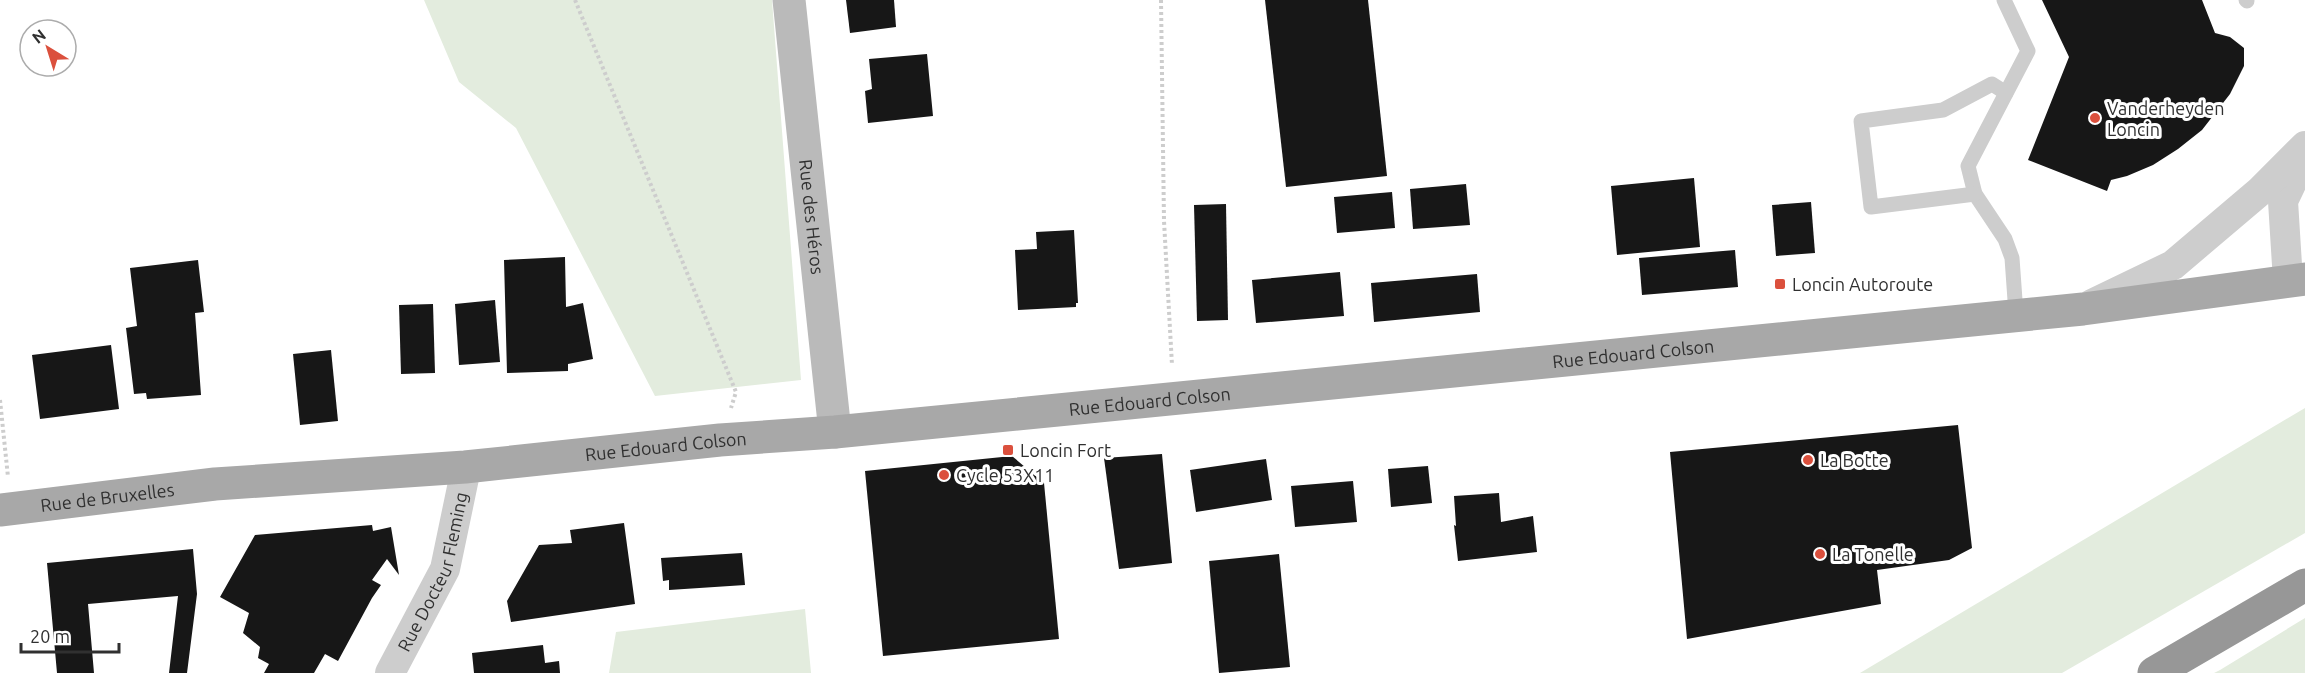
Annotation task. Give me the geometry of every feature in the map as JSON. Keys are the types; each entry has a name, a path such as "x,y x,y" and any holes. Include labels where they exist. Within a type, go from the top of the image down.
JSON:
{"highway":[{"path":"2154,673 2305,585"}],"main road":[{"name":"Rue Edouard Colson","path":"215,484 465,467 720,440 835,432 2083,309 2300,276"},
{"name":"Rue de Bruxelles","path":"6,510 215,484"}],"street":[{"name":"Rue des Héros","path":"789,0 835,432"},
{"path":"2083,309 2173,265 2259,192 2305,146"},
{"path":"2300,276 2283,201 2305,155"},
{"name":"Rue Docteur Fleming","path":"390,673 445,569 465,467"}],"lane":[{"path":"2004,0 2028,51 1968,166 1975,194 2005,238 2012,258 2016,314"},
{"path":"1975,194 1871,207 1861,122 1943,110 1992,84 2006,93"}],"path":[{"path":"575,0 736,392 720,440"},
{"path":"1161,0 1164,221 1174,398"},
{"path":"0,400 6,510"}],"shaded area":[{"path":"424,0 772,0 801,380 655,396 516,128 459,82"},
{"path":"2305,408 2305,533 2062,673 1860,673"},
{"path":"805,609 811,673 609,673 616,632"},
{"path":"2305,618 2305,673 2214,673 2220,670"}],"building":[{"path":"846,0 894,0 896,27 850,33"},
{"path":"1265,0 1368,0 1387,176 1286,187"},
{"path":"2042,0 2202,0 2215,33 2230,37 2244,48 2244,66 2230,94 2202,130 2153,165 2111,180 2107,191 2028,160 2069,57"},
{"path":"927,54 933,116 868,123 865,91 872,89 869,59"},
{"path":"1694,178 1700,247 1617,255 1611,186"},
{"path":"1466,184 1470,225 1413,229 1410,189"},
{"path":"1392,192 1395,228 1337,233 1334,197"},
{"path":"1811,202 1815,253 1776,256 1772,205"},
{"path":"1226,204 1228,320 1197,321 1194,205"},
{"path":"1074,230 1078,303 1076,307 1018,310 1015,250 1037,249 1036,232"},
{"path":"1735,250 1738,287 1642,295 1639,258"},
{"path":"565,257 566,307 583,303 593,359 568,364 568,371 507,373 504,260"},
{"path":"198,260 204,312 195,313 201,395 147,399 146,393 134,394 126,328 137,326 130,268"},
{"path":"1340,272 1344,316 1256,323 1252,280"},
{"path":"1477,274 1480,312 1374,322 1371,283"},
{"path":"495,300 500,362 459,365 455,304"},
{"path":"433,304 435,373 401,374 399,305"},
{"path":"111,345 119,409 40,419 32,355"},
{"path":"331,350 338,421 300,425 293,354"},
{"name":"La Tonelle","path":"1958,425 1972,548 1949,560 1877,570 1881,604 1687,639 1670,452"},
{"path":"1162,454 1172,563 1119,569 1104,458"},
{"path":"1012,456 1044,483 1059,639 883,656 865,471"},
{"path":"1266,459 1272,500 1196,512 1190,470"},
{"path":"1428,466 1432,503 1391,507 1388,469"},
{"path":"1353,481 1357,522 1295,527 1291,486"},
{"path":"1499,493 1501,522 1533,516 1537,552 1458,561 1454,496"},
{"path":"624,523 635,604 511,622 507,601 539,545 572,543 570,530"},
{"path":"372,525 373,531 391,527 399,575 387,559 372,580 381,585 338,661 325,654 314,673 264,673 269,664 258,658 260,647 243,633 249,613 220,597 255,535"},
{"path":"193,549 197,594 187,673 169,673 178,596 88,604 94,673 57,673 47,563"},
{"path":"742,553 745,585 669,590 669,580 663,581 661,558"},
{"path":"1279,554 1290,667 1219,673 1209,561"},
{"path":"543,645 545,663 559,661 560,673 474,673 472,653"}],"place":[{"name":"Vanderheyden Loncin","path":"2095,118"},
{"name":"Loncin Autoroute","path":"1780,284"},
{"name":"Loncin Fort","path":"1008,450"},
{"name":"La Botte","path":"1808,460"},
{"name":"Cycle 53X11","path":"944,475"},
{"name":"La Tonelle","path":"1820,554"}]}
